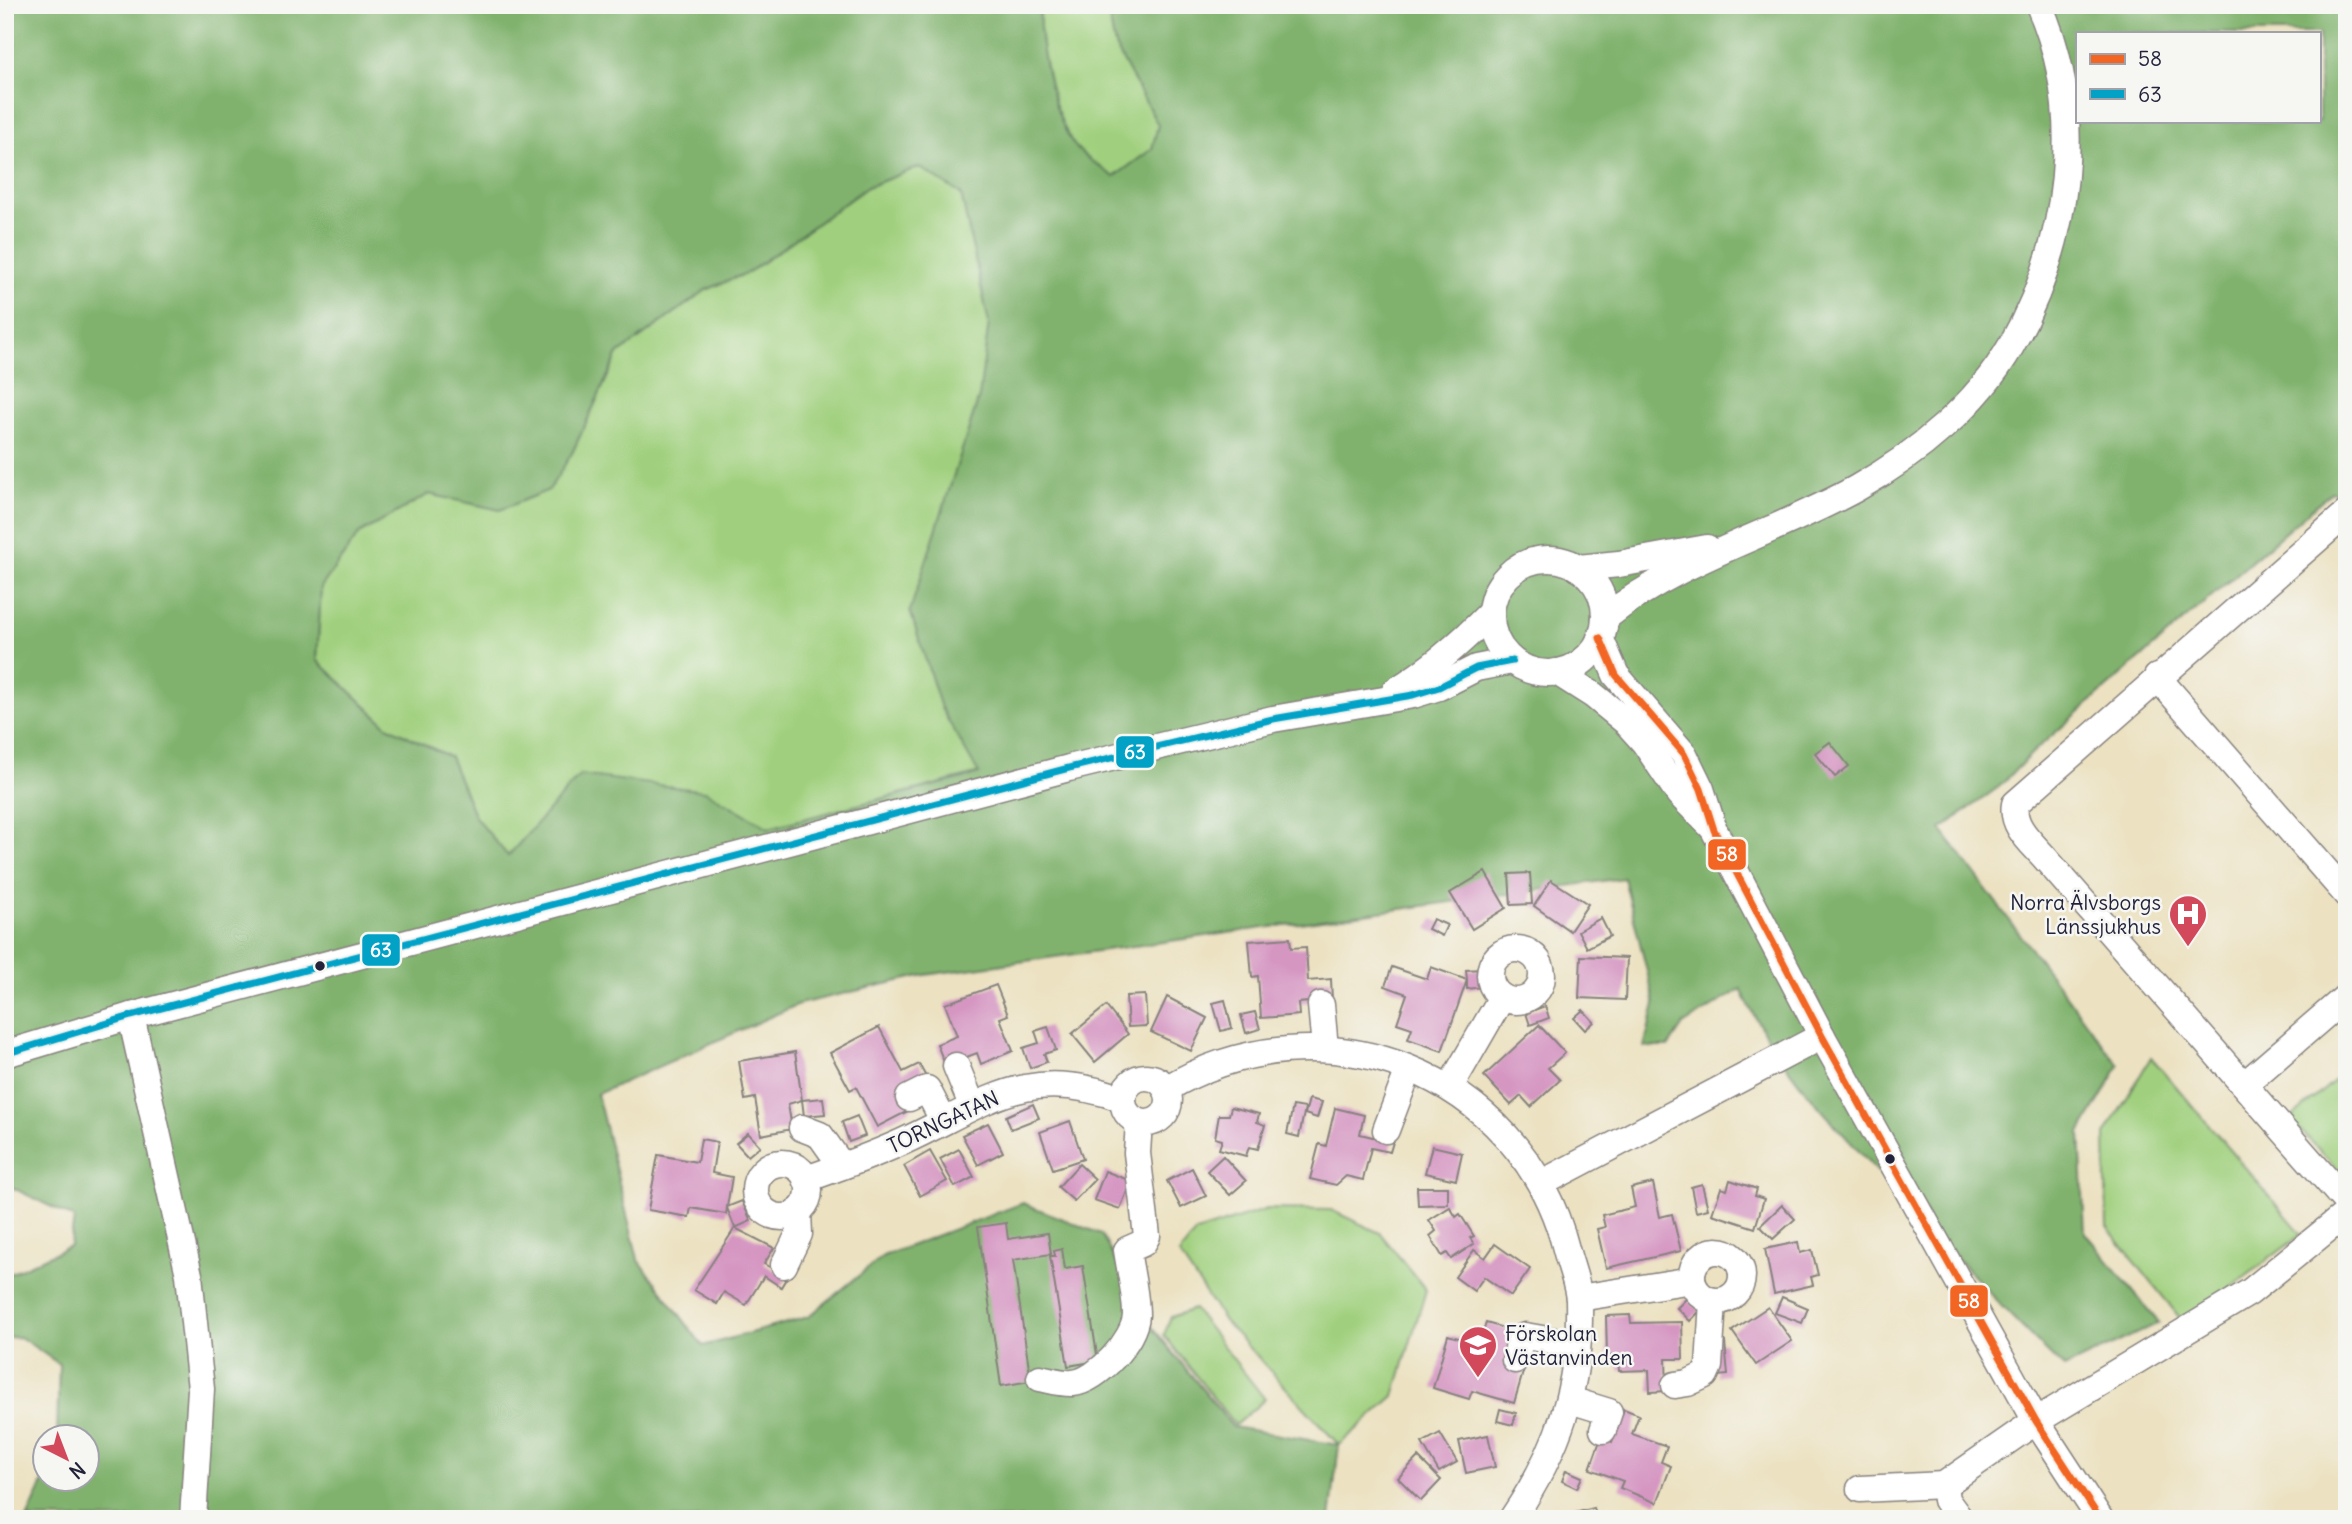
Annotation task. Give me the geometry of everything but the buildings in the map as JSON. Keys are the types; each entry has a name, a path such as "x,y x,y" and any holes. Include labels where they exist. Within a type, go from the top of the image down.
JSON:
{"street":[{"path":"1556,673 1587,657 1602,628 1635,594 1736,542 1857,488 1923,445 1975,393 2010,347 2036,294 2061,219 2065,174 2065,100 2049,27 2039,5"},
{"path":"2347,513 2015,804 2013,815 2017,824 2045,858 2347,1203"},
{"path":"1578,568 1619,564 1736,542"},
{"path":"1381,699 1421,675 1457,646 1490,613 1498,588 1506,577 1528,562 1554,559 1578,568 1595,584 1604,606 1602,628 1607,660 1616,675 1684,754 1714,830 1822,1037 2036,1421 2100,1519"},
{"path":"1490,613 1496,640 1513,661 1534,671 1556,673 1593,695 1626,722 1644,742 1679,794 1714,830"},
{"path":"5,1054 131,1016 1069,768 1273,719 1413,695 1439,687 1476,668 1513,661"},
{"path":"2157,677 2347,895"},
{"path":"2244,1085 2347,996"},
{"path":"1450,1087 1502,997"},
{"path":"1321,1005 1325,1048"},
{"path":"131,1016 189,1275 201,1389 193,1519"},
{"path":"1542,1183 1822,1037"},
{"path":"1166,1089 1195,1072 1245,1056 1294,1048 1325,1048 1383,1057 1450,1087 1496,1125 1542,1183 1561,1230 1579,1298 1577,1345 1570,1400 1556,1445 1512,1519"},
{"path":"956,1066 972,1105"},
{"path":"1386,1130 1409,1069"},
{"path":"1141,1077 1156,1079 1166,1089 1168,1104 1161,1117 1154,1121 1139,1122 1127,1113 1123,1099 1128,1085 1141,1077"},
{"name":"TORNGATAN","path":"806,1179 903,1142 972,1105 1011,1090 1044,1084 1073,1085 1123,1099"},
{"path":"909,1098 928,1089 943,1120"},
{"path":"1040,1378 1071,1383 1091,1379 1115,1355 1134,1327 1136,1315 1127,1250 1143,1243 1147,1236 1137,1153 1139,1122"},
{"path":"802,1128 820,1135 842,1166"},
{"path":"778,1164 795,1167 806,1179 808,1197 798,1212 790,1216 772,1215 758,1203 755,1186 763,1171 778,1164"},
{"path":"784,1265 799,1234 798,1212"},
{"path":"1860,1489 1944,1485 2036,1421 2250,1292 2347,1213"},
{"path":"1717,1251 1733,1257 1742,1272 1740,1288 1728,1299 1713,1301 1699,1294 1692,1280 1692,1271 1701,1256 1717,1251"},
{"path":"1579,1298 1692,1280"},
{"path":"1675,1385 1706,1375 1709,1366 1713,1301"},
{"path":"1516,1360 1521,1338 1525,1336 1577,1345"},
{"path":"1570,1400 1609,1412 1603,1430"},
{"path":"1944,1485 1946,1500 1960,1519"}],"green space":[{"path":"5,5 1040,5 1041,37 1048,76 1065,129 1080,152 1114,177 1152,149 1158,125 1115,46 1107,5 2347,5 2347,494 2331,492 2032,753 2000,786 1941,829 2119,1066 2080,1133 2085,1233 2159,1323 2064,1368 1981,1284 1813,1100 1773,1047 1741,989 1683,1025 1668,1047 1644,1047 1655,1004 1624,878 925,975 799,1004 597,1094 638,1259 703,1346 808,1317 883,1256 1023,1203 1101,1234 1152,1327 1233,1427 1339,1445 1330,1519 27,1519 39,1492 102,1492 102,1422 57,1422 59,1364 20,1337 5,1338 5,1276 70,1246 74,1218 5,1184","holes":["919,167 961,194 989,323 979,397 910,611 941,708 979,774 769,828 705,791 580,775 508,856 475,817 450,757 387,726 317,660 321,587 359,534 429,494 500,510 549,490 572,453 618,354 706,290 749,272 867,187"]},
{"path":"1040,5 1107,5 1115,46 1159,125 1152,149 1114,177 1080,152 1065,129 1048,76 1041,37"},
{"path":"919,167 961,194 989,323 941,708 980,773 769,828 705,791 508,857 475,817 450,757 387,726 317,660 321,587 359,534 429,494 500,510 572,453 618,354 706,290 749,272 867,187"},
{"path":"2151,1057 2302,1234 2184,1323 2107,1227 2105,1135"},
{"path":"2347,1070 2347,1170 2338,1170 2290,1119"},
{"path":"1267,1209 1331,1210 1380,1233 1426,1290 1394,1396 1339,1445 1224,1321 1179,1254 1196,1232"},
{"path":"1194,1309 1265,1399 1235,1425 1164,1335 1171,1317"}],"transit line":[{"name":"58","path":"1600,638 1616,675 1684,754 1701,789 1714,830 1822,1036 2036,1421 2100,1519"},
{"name":"63","path":"5,1054 131,1016 1069,768 1273,719 1413,695 1439,687 1476,668 1512,661"}],"place":[{"name":"Norra Älvsborgs Länssjukhus","path":"2188,948"},
{"name":"Förskolan Västanvinden","path":"1478,1379"}]}
